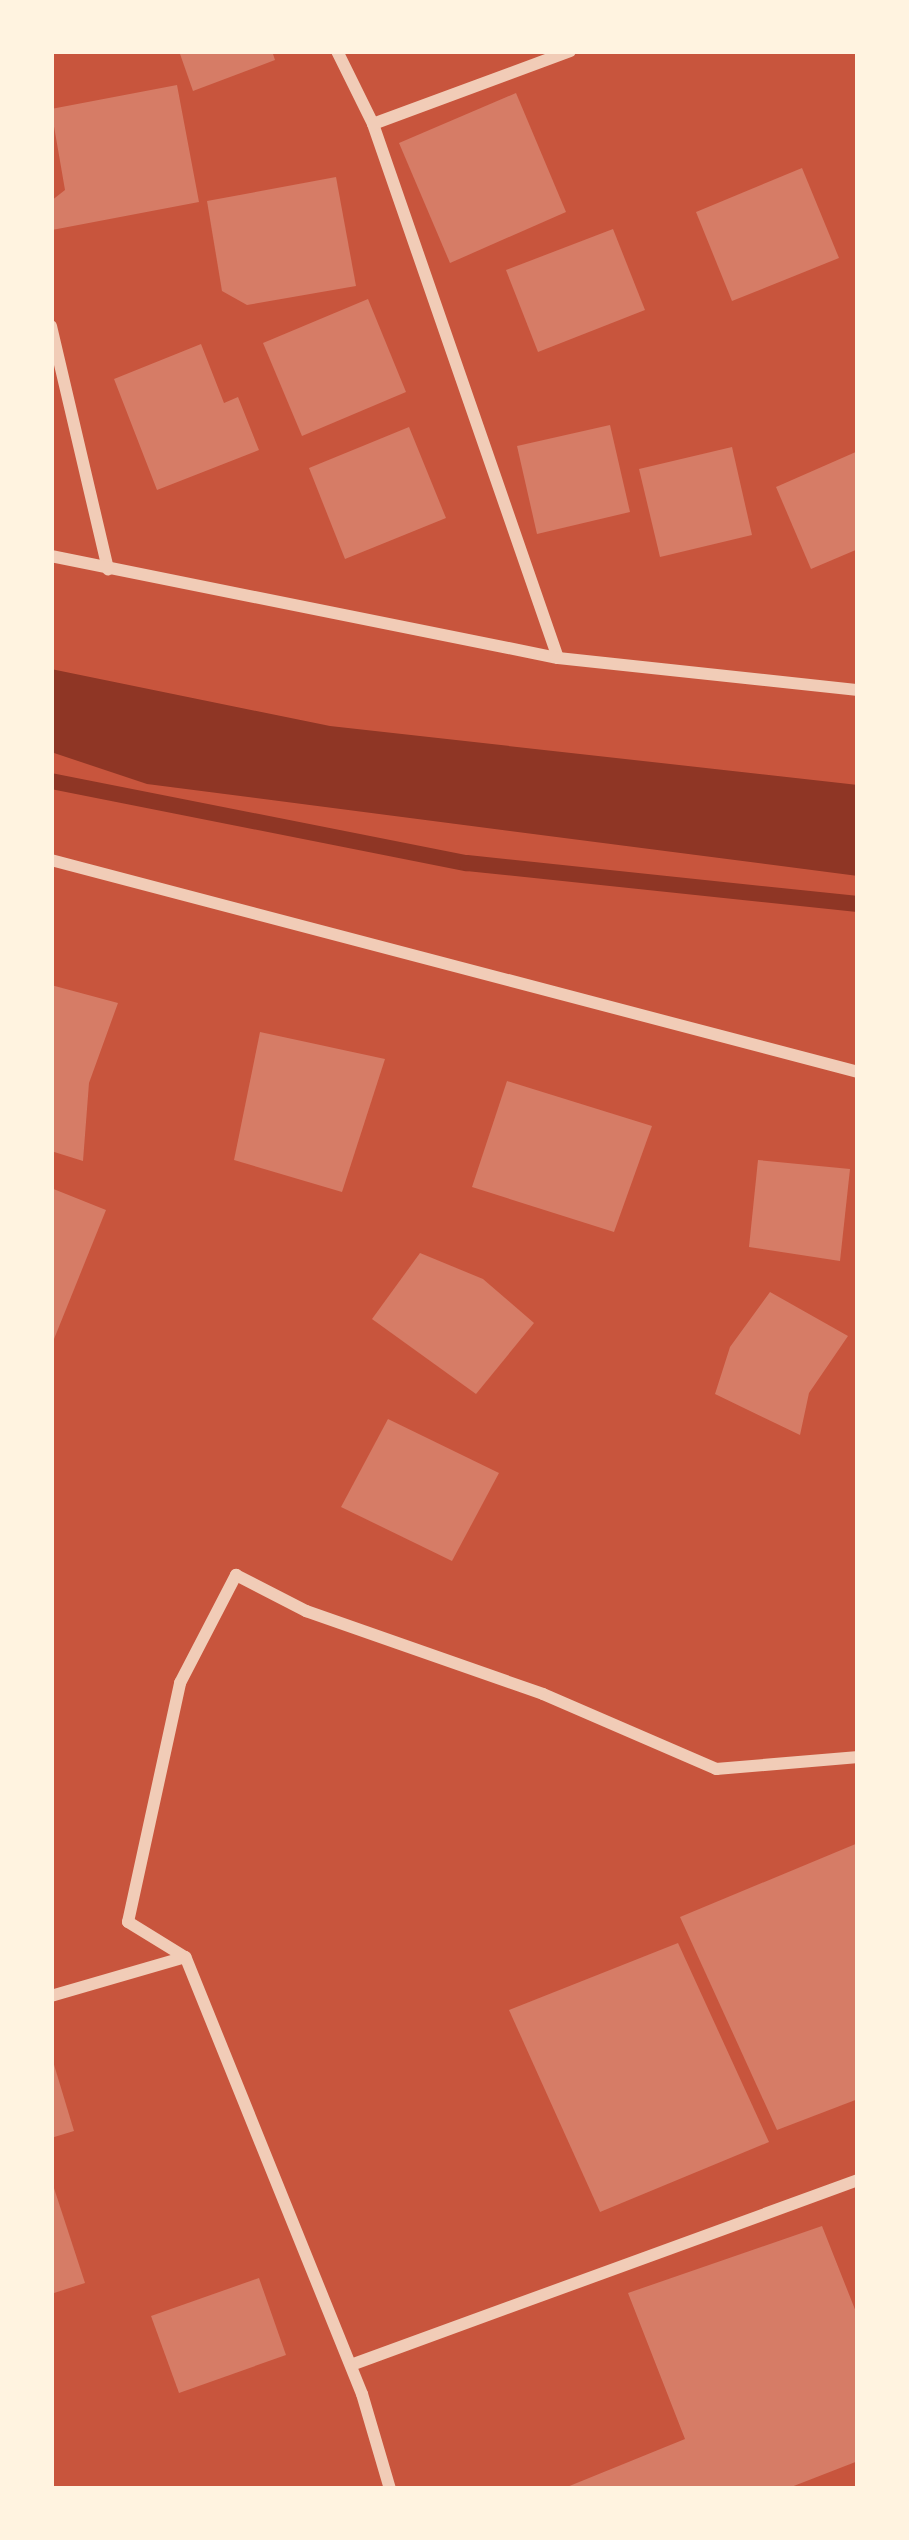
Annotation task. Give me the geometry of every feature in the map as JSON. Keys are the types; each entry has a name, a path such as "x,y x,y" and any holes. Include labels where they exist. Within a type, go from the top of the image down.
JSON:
{"street":[{"path":"337,51 373,124 558,658"},
{"path":"373,124 570,51"},
{"path":"51,326 108,569"},
{"path":"51,556 558,658 858,690"},
{"path":"51,860 858,1072"},
{"path":"390,2489 351,2366 185,1957 128,1922 180,1683 236,1576 306,1611 542,1694 716,1769 858,1757"},
{"path":"51,1996 185,1957"},
{"path":"351,2366 858,2180"}],"shaded area":[{"path":"51,669 330,726 858,785 858,876 147,784 51,752"}],"building":[{"path":"179,51 272,51 275,60 193,91"},
{"path":"177,85 199,202 52,230 51,201 65,190 51,109"},
{"path":"516,93 566,212 450,263 399,143"},
{"path":"802,168 839,258 732,301 696,212"},
{"path":"336,177 356,286 247,305 222,291 207,201"},
{"path":"613,229 645,310 538,352 506,270"},
{"path":"368,299 406,392 302,436 263,343"},
{"path":"201,344 224,403 238,397 259,450 157,490 114,379"},
{"path":"610,425 630,512 537,534 517,446"},
{"path":"409,427 446,518 345,559 309,468"},
{"path":"732,447 752,535 660,557 639,469"},
{"path":"858,451 858,549 811,569 776,487"},
{"path":"51,985 118,1003 89,1083 83,1161 51,1151"},
{"path":"260,1032 385,1059 342,1192 234,1160"},
{"path":"507,1081 652,1126 614,1232 472,1187"},
{"path":"758,1160 850,1169 840,1261 749,1247"},
{"path":"51,1188 106,1210 52,1344 51,1344"},
{"path":"420,1253 483,1279 534,1323 476,1394 372,1319"},
{"path":"770,1292 848,1336 809,1393 800,1435 715,1394 730,1347"},
{"path":"388,1419 499,1473 452,1561 341,1507"},
{"path":"858,1843 858,2099 777,2130 680,1917"},
{"path":"678,1943 769,2142 600,2212 509,2010"},
{"path":"51,2059 74,2131 51,2138"},
{"path":"51,2179 85,2283 51,2294"},
{"path":"822,2226 858,2317 858,2461 786,2489 562,2489 685,2439 628,2293"},
{"path":"259,2278 286,2355 179,2393 151,2316"}],"waterway":[{"path":"51,781 467,863 858,904"}]}
